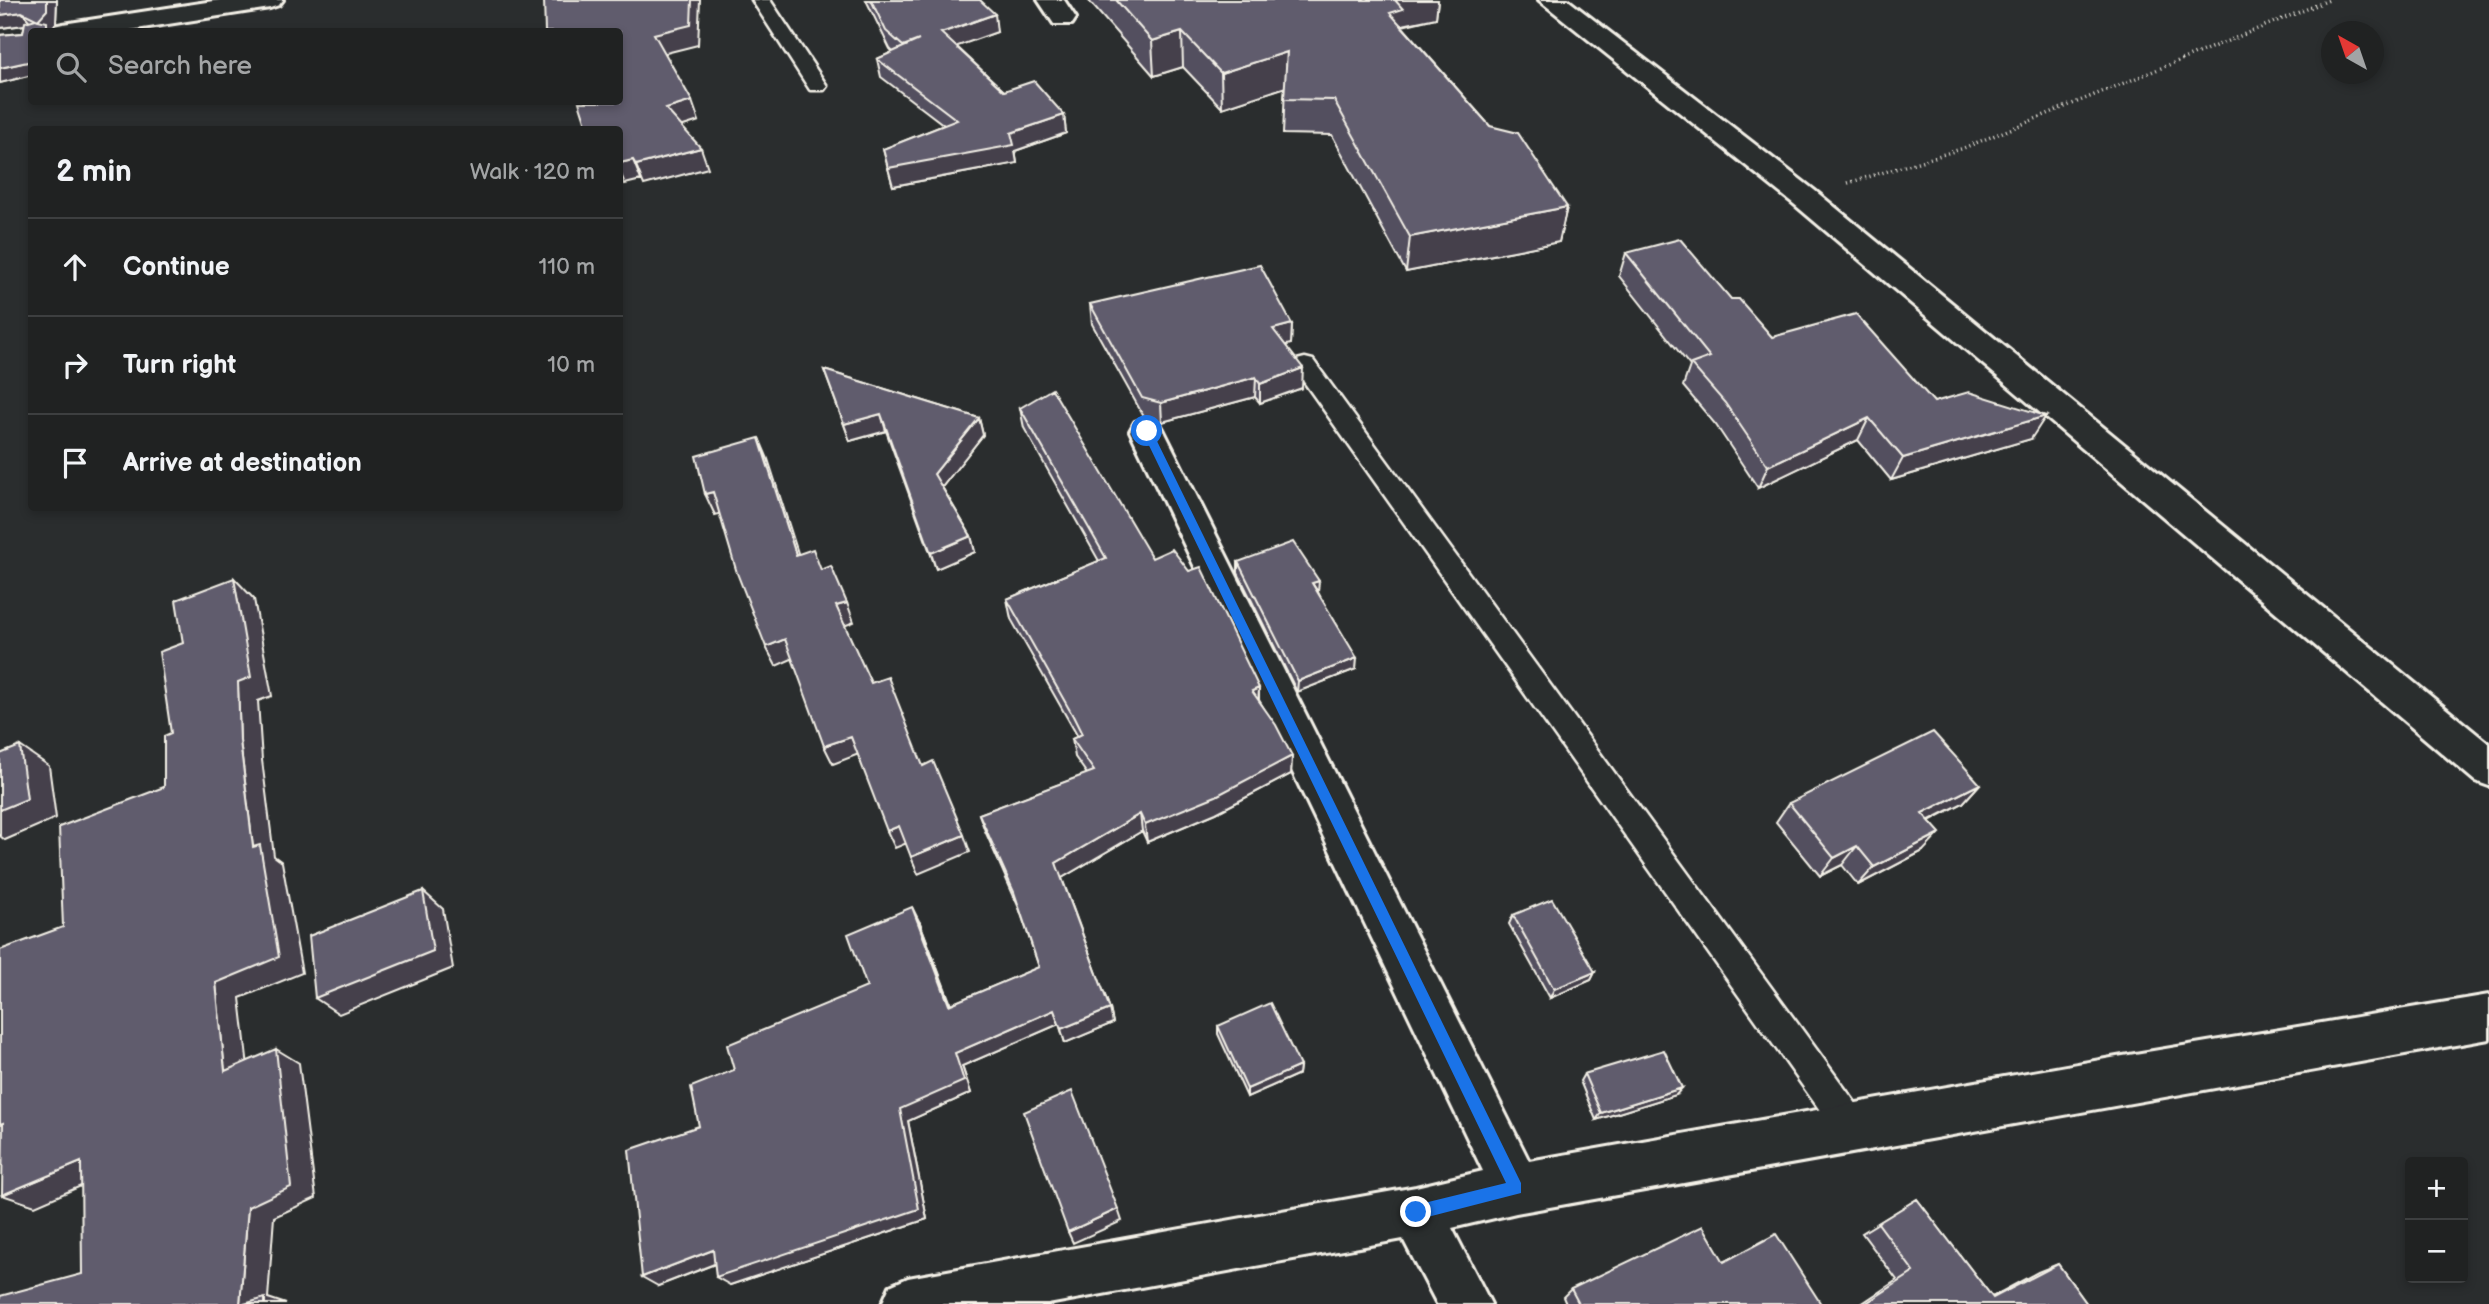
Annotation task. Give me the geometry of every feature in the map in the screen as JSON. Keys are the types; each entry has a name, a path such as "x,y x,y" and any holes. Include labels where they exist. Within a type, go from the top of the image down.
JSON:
{"street":[{"path":"93,0 98,28 239,2 270,0"},
{"path":"1552,0 1804,197 2489,768"},
{"path":"1147,431 1516,1188"},
{"path":"908,1304 1416,1212 1516,1188 2489,1017"},
{"path":"1416,1212 1465,1304"}],"lane":[{"path":"761,0 817,86"},
{"path":"1305,366 1853,1128"}],"path":[{"path":"1804,197 1961,149 2329,0"}],"building":[{"path":"0,0 47,0 47,10 38,20 47,22 47,28 28,28 28,62 0,68 0,35 23,33 25,22 36,19 22,12 0,15"},
{"path":"544,0 692,0 691,25 654,34 692,101 666,109 701,148 636,165 633,160 623,162 623,126 587,126 580,105 623,105 623,28 545,28"},
{"path":"871,0 980,0 995,14 941,33 1004,91 1034,81 1064,115 1011,133 1014,145 888,168 883,149 957,120 877,59 919,40 903,46 886,31"},
{"path":"1116,0 1395,0 1403,9 1390,13 1490,126 1518,133 1567,207 1410,237 1334,100 1284,99 1287,52 1221,73 1182,32 1152,41"},
{"path":"1680,239 1731,299 1739,299 1772,337 1856,314 1934,402 1969,392 2046,416 1903,458 1869,418 1768,466 1725,403 1691,364 1710,357 1626,253"},
{"path":"1260,265 1292,324 1273,329 1303,368 1260,384 1256,377 1161,403 1142,398 1090,304"},
{"path":"824,370 979,418 934,474 971,536 931,553 881,414 844,424"},
{"path":"1052,389 1152,558 1172,549 1189,571 1201,567 1259,688 1252,691 1276,725 1292,756 1216,796 1145,825 1140,814 1056,863 1110,1009 1061,1029 1054,1010 955,1053 964,1081 900,1109 919,1209 716,1277 713,1250 642,1277 629,1150 699,1126 691,1087 734,1070 727,1045 867,987 848,934 912,907 949,1005 1039,967 1014,892 979,814 1094,771 1072,739 1082,734 1073,716 1007,599 1106,558 1020,408"},
{"path":"759,438 796,555 813,549 821,570 831,566 847,603 836,606 871,683 888,677 923,766 933,761 964,835 911,857 899,826 887,831 851,737 824,746 785,639 766,647 737,573 713,492 705,494 696,456"},
{"path":"1293,542 1319,581 1312,583 1357,658 1298,681 1238,562"},
{"path":"234,578 251,677 238,682 240,741 253,847 260,845 279,957 216,983 225,1071 276,1049 291,1187 248,1207 240,1304 0,1304 0,1296 82,1274 81,1162 2,1195 0,950 63,927 59,827 164,787 164,736 171,733 159,652 183,643 176,600"},
{"path":"1933,732 1980,784 1922,813 1940,833 1874,867 1857,846 1834,858 1789,803"},
{"path":"20,746 27,799 0,810 0,754"},
{"path":"423,891 433,951 315,998 309,936"},
{"path":"1552,899 1595,972 1554,989 1513,915"},
{"path":"1270,1003 1300,1066 1247,1089 1218,1026"},
{"path":"1664,1050 1682,1088 1601,1113 1584,1074"},
{"path":"1072,1091 1118,1209 1068,1232 1024,1112"},
{"path":"1917,1199 1993,1298 2058,1264 2087,1304 1865,1304 1914,1272 1878,1223"},
{"path":"1703,1226 1724,1262 1776,1234 1821,1304 1579,1304 1571,1289"},
{"path":"265,1298 265,1304 244,1304"}],"route":[{"path":"1147,431 1516,1188 1416,1212"}]}
